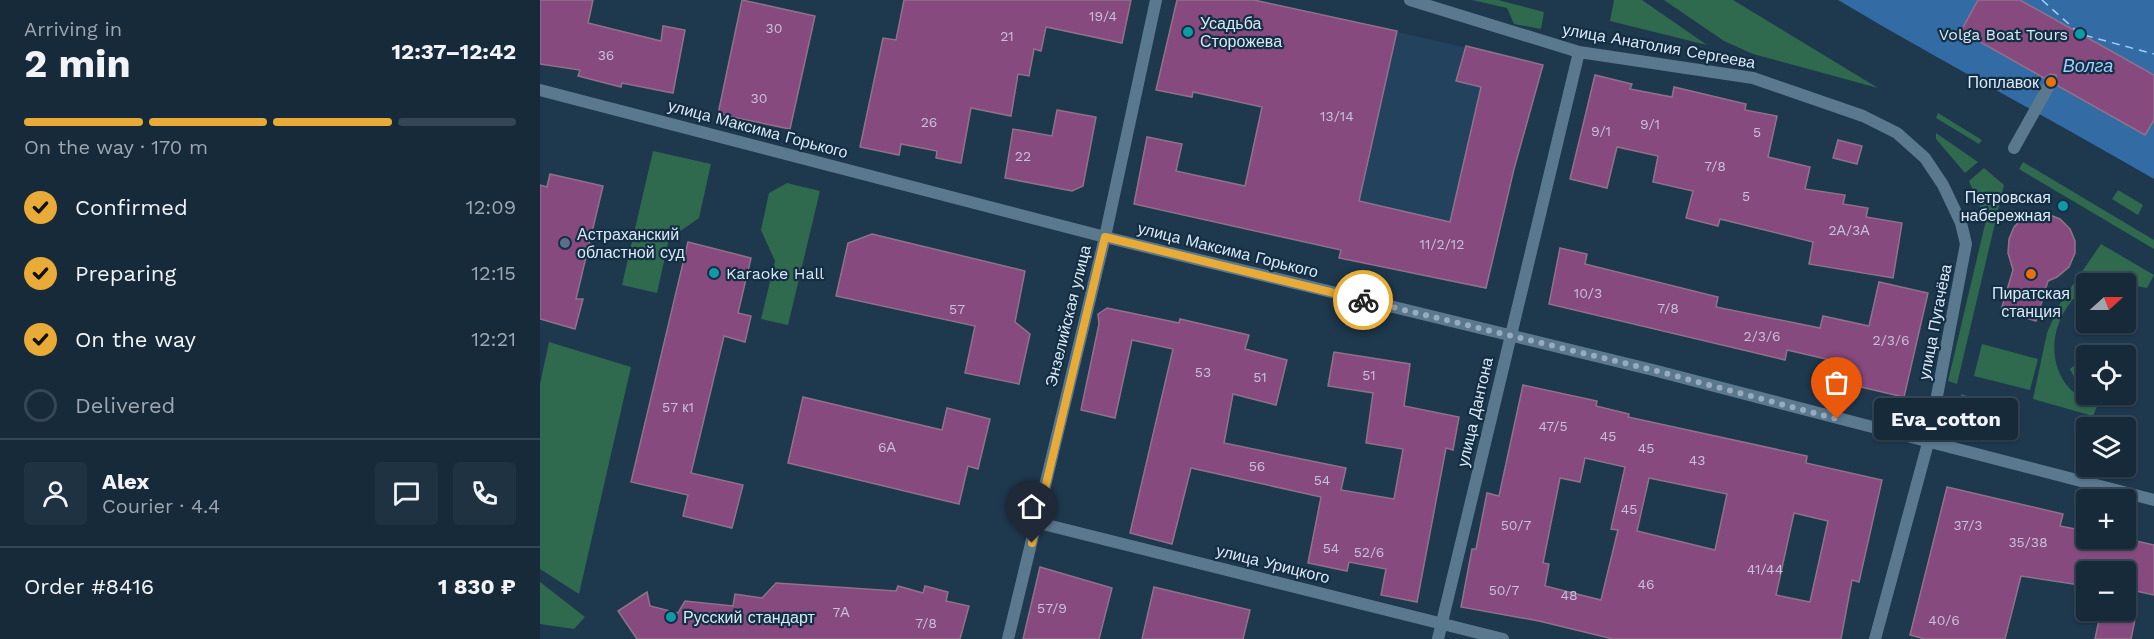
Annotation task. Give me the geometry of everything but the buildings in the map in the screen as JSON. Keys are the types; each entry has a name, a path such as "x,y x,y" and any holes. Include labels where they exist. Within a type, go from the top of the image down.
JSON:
{"street":[{"name":"Энзелийская улица","path":"1008,639 1028,564 1035,522 1105,237 1156,0"},
{"name":"улица Анатолия Сергеева","path":"1410,0 1579,52 1753,78 1863,116 1897,133 1925,158"},
{"name":"улица Дантона","path":"1438,639 1579,52"},
{"path":"2014,148 2051,82"},
{"name":"улица Максима Горького","path":"540,90 1105,237 1511,336 2154,500"},
{"name":"улица Пугачёва","path":"1875,639 1928,444 1966,244 1961,223 1943,185 1925,158"},
{"name":"улица Урицкого","path":"1035,522 1503,639"}],"shaded area":[{"path":"1318,14 1543,65 1514,169 1486,288 1339,258 1340,250 1270,236"}],"green space":[{"path":"1472,0 1498,0 1544,12 1541,29 1514,24 1507,8"},
{"path":"1614,0 1642,0 1707,45 1610,21"},
{"path":"1664,0 1733,0 1878,88 1753,54 1724,41"},
{"path":"1938,113 1982,140 1979,144 1936,118"},
{"path":"1936,133 1978,162 1965,173 1936,139"},
{"path":"653,151 711,164 699,218 669,239 657,293 622,285"},
{"path":"2023,162 2154,240 2154,249 2019,169"},
{"path":"1984,168 2004,185 1957,384 1948,381 1986,220 1969,181"},
{"path":"787,183 820,191 788,325 761,319 775,261 761,230 769,193"},
{"path":"2118,190 2143,205 2138,215 2112,199"},
{"path":"2101,244 2154,275 2147,288 2136,286 2136,273 2081,273"},
{"path":"2076,280 2076,296 2066,308 2060,321 2054,348 2061,376 2076,394 2076,405 2098,405 2093,416 2033,399 2047,333 2059,305"},
{"path":"549,342 631,367 579,594 540,569 540,384"},
{"path":"1982,344 2038,359 2030,390 1974,376"},
{"path":"2076,364 2076,381 2070,369"},
{"path":"1961,394 1985,401 1976,416 1961,410"},
{"path":"540,582 585,617 574,629 540,624"}],"water":[{"name":"Волга","path":"1838,0 2154,0 2154,179 1916,46"}],"ferry route":[{"path":"2042,0 2080,34 2154,54"}],"way so far":[{"path":"1363,300 1653,370 1837,419"}],"place":[{"name":"Усадьба Сторожева","path":"1188,32"},
{"name":"Volga Boat Tours","path":"2080,34"},
{"name":"Поплавок","path":"2051,82"},
{"name":"Петровская набережная","path":"2063,206"},
{"name":"Астраханский областной суд","path":"565,243"},
{"name":"Karaoke Hall","path":"714,273"},
{"name":"Пиратская станция","path":"2031,274"},
{"name":"Eva_cotton","path":"1837,419"},
{"name":"Русский стандарт","path":"671,617"}],"route":[{"path":"1032,543 1035,522 1105,237 1363,300"}]}
